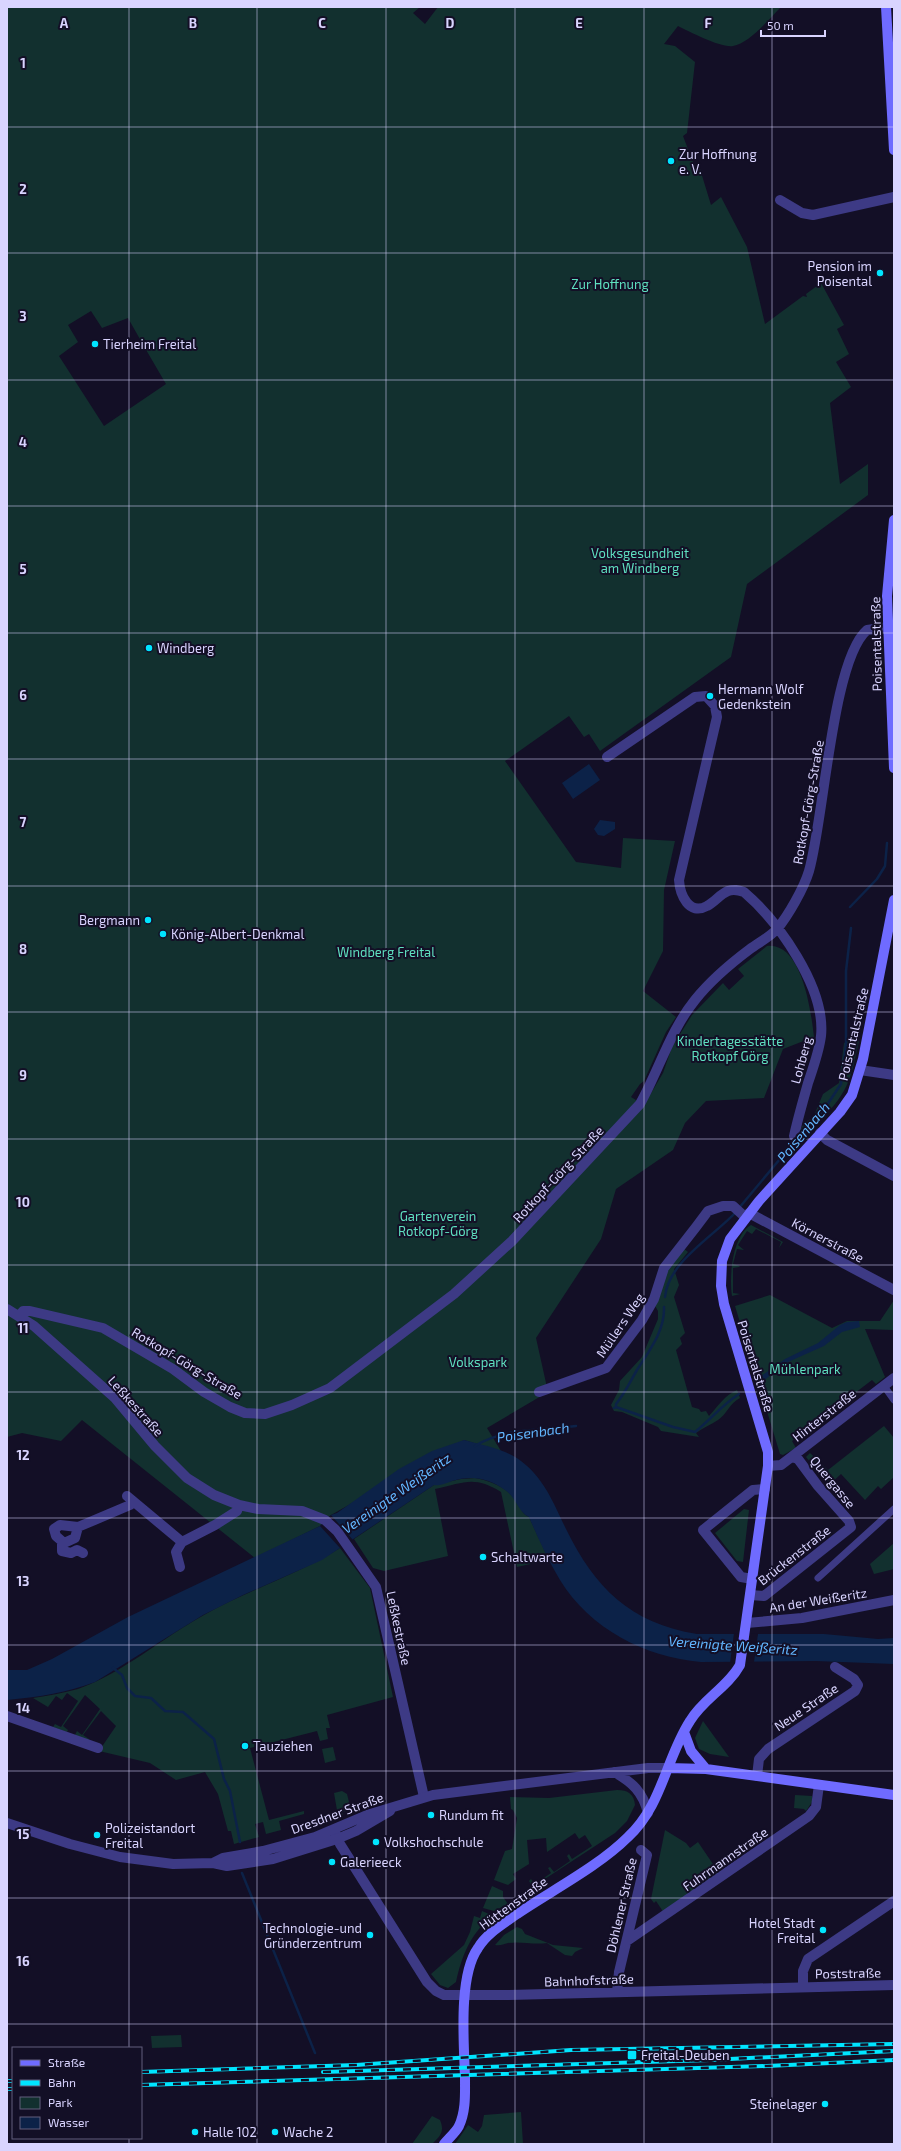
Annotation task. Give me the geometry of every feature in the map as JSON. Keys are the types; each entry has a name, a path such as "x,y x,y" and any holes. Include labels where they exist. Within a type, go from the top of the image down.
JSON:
{"main road":[{"path":"886,7 894,150"},
{"name":"Poisentalstraße","path":"894,520 887,596 894,768"},
{"name":"Poisentalstraße","path":"668,1768 684,1732 696,1712 731,1678 741,1663 768,1466 768,1452 730,1326 721,1286 722,1261 742,1212 840,1112 852,1095 860,1070 892,928 894,900"},
{"path":"684,1732 690,1751 706,1769"},
{"path":"668,1768 706,1769 894,1795"},
{"name":"Hüttenstraße","path":"444,2144 459,2126 465,2105 463,2034 470,1966 477,1949 483,1941 505,1922 623,1842 648,1813 668,1768"}],"street":[{"path":"780,200 802,213 813,215 894,198"},
{"name":"Rotkopf-Görg-Straße","path":"19,1316 23,1311 30,1310 103,1328 173,1369 204,1392 230,1407 245,1413 264,1414 292,1405 330,1388 448,1299 517,1235 640,1104 654,1079 672,1038 695,1000 724,970 777,929 804,884 809,872 817,837 837,707 854,647 860,636 866,630 888,627"},
{"name":"Lohberg","path":"607,757 695,697 706,696 715,706 717,717 679,880 680,892 684,900 692,907 699,908 707,906 729,891 744,892 772,920 805,970 818,1004 821,1034 819,1047 794,1136"},
{"path":"860,1070 894,1075"},
{"path":"820,1133 827,1140 894,1176"},
{"name":"Müllers Weg","path":"539,1392 606,1368 642,1320 654,1299 664,1268 708,1211 723,1206 733,1206 742,1212"},
{"name":"Körnerstraße","path":"742,1212 894,1290"},
{"path":"7,1309 19,1316"},
{"name":"Leßkestraße","path":"19,1316 51,1340 114,1398 155,1446 187,1478 214,1495 238,1505 258,1509 302,1511 325,1520 337,1531 376,1587 424,1797"},
{"name":"Hinterstraße","path":"768,1466 781,1465 894,1378"},
{"path":"884,1386 894,1400"},
{"name":"Quergasse","path":"792,1457 798,1459 818,1486 849,1521 851,1527"},
{"path":"752,1579 741,1577 703,1530 753,1490 765,1489"},
{"path":"64,1543 56,1536 54,1529 60,1525 78,1527 130,1505 130,1499 182,1542"},
{"path":"180,1567 176,1552 182,1542 237,1511 238,1505"},
{"path":"818,1578 894,1509"},
{"path":"78,1527 75,1538 62,1544 62,1551 71,1553 77,1550 83,1553"},
{"name":"Brückenstraße","path":"750,1595 764,1596 851,1527"},
{"name":"An der Weißeritz","path":"747,1623 802,1618 894,1600"},
{"name":"Neue Straße","path":"756,1776 759,1759 768,1749 855,1691 858,1685 854,1679 835,1667"},
{"path":"7,1716 98,1748"},
{"name":"Dresdner Straße","path":"7,1822 76,1846 120,1857 173,1864 213,1863 227,1866 273,1859 336,1835 367,1815 424,1797 450,1792 614,1772 668,1768"},
{"path":"614,1772 636,1787 644,1801 648,1813"},
{"name":"Fuhrmannstraße","path":"627,1941 809,1816 816,1806 819,1785"},
{"name":"Bahnhofstraße","path":"336,1835 431,1987 444,1995 466,1996 803,1987"},
{"name":"Döhlener Straße","path":"617,1992 619,1972 646,1855 641,1850"},
{"path":"803,1987 803,1971 808,1959 894,1901"},
{"name":"Poststraße","path":"803,1987 894,1985"}],"green space":[{"path":"7,7 420,7 413,13 425,24 438,7 781,7 746,41 733,46 721,45 678,26 664,44 675,46 695,62 687,133 683,136 696,170 700,169 711,205 721,197 747,247 765,324 803,296 807,297 806,294 821,283 844,325 837,329 849,354 836,362 851,387 830,403 840,484 868,464 868,495 747,584 731,657 600,751 589,734 584,737 569,716 505,761 576,862 621,868 623,838 675,841 664,890 663,951 643,991 676,1017 666,1032 644,1081 640,1084 631,1097 644,1105 663,1073 672,1047 692,1015 723,983 729,990 744,976 738,969 767,946 779,948 789,955 796,966 807,996 814,1037 783,1049 764,1098 706,1101 685,1123 673,1150 616,1189 601,1239 536,1338 548,1392 487,1428 501,1451 464,1440 331,1515 320,1526 255,1558 82,1420 61,1441 22,1433 7,1437","holes":["91,311 102,328 128,318 141,341 144,339 148,346 145,348 166,384 104,426 59,356 78,342 68,325"]},
{"path":"850,1040 859,1041 853,1068 846,1087 835,1104 822,1119 800,1139 796,1136 805,1122 813,1118 823,1094 839,1083 844,1043"},
{"path":"751,1225 783,1242 779,1248 781,1242 756,1229 752,1234 747,1231 738,1245 744,1250 737,1249 733,1264 740,1266 733,1268 733,1293 740,1294 732,1296 731,1278 733,1258 740,1238 745,1230"},
{"path":"683,1248 688,1252 674,1269 679,1285 674,1297 685,1333 680,1338 682,1344 676,1350 692,1407 699,1409 701,1412 706,1411 709,1416 722,1401 733,1392 737,1390 740,1398 733,1403 721,1418 696,1433 699,1437 661,1431 658,1427 622,1412 614,1411 611,1405 619,1390 620,1381 642,1357 658,1319 658,1311 654,1304 666,1268"},
{"name":"Mühlenpark","path":"770,1295 832,1328 847,1321 880,1321 894,1300 893,1330 865,1329 885,1377 876,1384 872,1380 792,1441 796,1448 783,1455 780,1454 735,1306"},
{"path":"884,1426 894,1438 894,1477 881,1489 878,1486 865,1500 841,1474 829,1485 806,1457 810,1453 828,1470"},
{"path":"475,1478 499,1486 514,1498 523,1512 529,1517 549,1560 517,1567 501,1492 483,1484 469,1482 435,1489 448,1556 384,1571 373,1568 354,1539 434,1485 461,1479"},
{"path":"744,1509 749,1510 743,1562 737,1561 715,1533"},
{"path":"894,1543 894,1569 874,1574 870,1564"},
{"path":"340,1548 370,1588 393,1697 327,1715 330,1728 326,1728 328,1739 320,1741 317,1731 250,1748 269,1820 304,1811 304,1814 279,1821 281,1830 266,1834 263,1822 255,1824 259,1837 234,1844 231,1831 228,1831 218,1794 205,1772 176,1780 150,1763 99,1751 116,1726 101,1711 83,1735 89,1739 88,1741 75,1735 77,1731 82,1735 100,1709 85,1695 63,1726 68,1730 67,1732 53,1727 55,1724 61,1727 78,1701 67,1693 62,1700 56,1696 48,1707 33,1698 78,1689 95,1682 127,1665 204,1615 324,1558"},
{"path":"703,1721 729,1757 710,1754 699,1749 695,1738"},
{"path":"333,1747 336,1760 325,1763 322,1749"},
{"path":"617,1790 630,1793 635,1805 627,1821 615,1833 525,1892 532,1886 529,1881 531,1879 535,1884 551,1873 548,1868 550,1867 554,1872 570,1861 567,1856 569,1854 572,1859 592,1846 585,1835 579,1839 575,1833 547,1852 546,1838 527,1840 529,1864 513,1874 516,1879 508,1885 494,1880 505,1851 512,1849 517,1818 511,1809 510,1797 549,1798"},
{"path":"342,1791 347,1794 351,1810 342,1812 343,1815 338,1816 334,1793"},
{"path":"795,1795 812,1796 812,1802 806,1811 804,1809 794,1808"},
{"path":"665,1830 686,1843 690,1848 698,1842 719,1873 664,1913 656,1901 654,1903 651,1899"},
{"path":"492,1886 503,1891 503,1897 508,1904 494,1911 483,1908"},
{"path":"482,1911 489,1914 490,1917 477,1931 468,1946 461,1963 456,1982 448,1988 440,1985 431,1974 464,1945 470,1932 474,1916 480,1918"},
{"path":"517,1927 522,1929 525,1934 553,1945 583,1948 575,1952 572,1956 565,1955 547,1943 508,1943 495,1945 504,1935"},
{"path":"181,2035 182,2047 152,2048 151,2036"},
{"path":"521,2112 523,2144 455,2144 468,2125 478,2132 482,2126 484,2115"},
{"path":"432,2116 440,2120 442,2128 441,2134 432,2144 412,2144"}],"water":[{"path":"589,764 600,780 573,799 562,783"},
{"path":"600,820 615,822 615,829 604,836 598,835 594,829"},
{"path":"859,1321 860,1327 842,1332 824,1346 788,1362 759,1384 757,1379 785,1359 818,1343 840,1325 847,1322"},
{"name":"Vereinigte Weißeritz","path":"464,1440 508,1453 521,1461 536,1475 548,1492 577,1550 589,1569 617,1600 634,1612 673,1629 697,1634 824,1634 878,1639 894,1638 894,1664 816,1661 701,1662 680,1659 640,1647 621,1638 603,1626 587,1613 572,1597 551,1565 529,1517 522,1512 509,1493 486,1480 466,1478 441,1485 434,1485 322,1560 243,1595 203,1615 95,1682 52,1694 7,1700 7,1670 27,1670 52,1659 128,1617 320,1526 331,1515 337,1513 399,1469 432,1451"}],"pier":[{"path":"331,1515 353,1540 340,1548 320,1526"},
{"path":"734,1633 758,1634 754,1662 730,1663"}],"waterway":[{"name":"Poisenbach","path":"850,907 877,879 885,866 887,843"},
{"name":"Poisenbach","path":"739,1208 795,1141 821,1114 841,1084 846,1044 846,971 851,928"},
{"name":"Poisenbach","path":"665,1297 668,1284 674,1272 683,1261 693,1250 736,1212"},
{"name":"Poisenbach","path":"614,1408 625,1392 659,1332 664,1316 664,1307"},
{"path":"616,1407 673,1427 695,1432 739,1394"},
{"name":"Poisenbach","path":"475,1446 486,1440 511,1433 576,1426"},
{"path":"113,1668 122,1675 127,1688 135,1696 151,1698 165,1711 183,1712 214,1739 224,1779 230,1791 240,1842"},
{"path":"242,1873 315,2053"}],"railway":[{"path":"142,2072 356,2065 571,2050 894,2044"},
{"path":"323,2072 710,2060 894,2051"},
{"path":"142,2085 767,2066 894,2060"},
{"path":"7,2081 12,2081"},
{"path":"7,2089 12,2089"}],"place":[{"name":"Zur Hoffnung e. V.","path":"671,161"},
{"name":"Pension im Poisental","path":"880,273"},
{"name":"Tierheim Freital","path":"95,344"},
{"name":"Windberg","path":"149,648"},
{"name":"Hermann Wolf Gedenkstein","path":"710,696"},
{"name":"Bergmann","path":"148,920"},
{"name":"König-Albert-Denkmal","path":"163,934"},
{"name":"Schaltwarte","path":"483,1557"},
{"name":"Tauziehen","path":"245,1746"},
{"name":"Rundum fit","path":"431,1815"},
{"name":"Polizeistandort Freital","path":"97,1835"},
{"name":"Volkshochschule","path":"376,1842"},
{"name":"Galerieeck","path":"332,1862"},
{"name":"Hotel Stadt Freital","path":"823,1930"},
{"name":"Technologie-und Gründerzentrum","path":"370,1935"},
{"name":"Freital-Deuben","path":"632,2055"},
{"name":"Steinelager","path":"825,2104"},
{"name":"Halle 102","path":"195,2132"},
{"name":"Wache 2","path":"275,2132"}],"park label":[{"name":"Zur Hoffnung","path":"610,284"},
{"name":"Volksgesundheit am Windberg","path":"640,560"},
{"name":"Windberg Freital","path":"386,952"},
{"name":"Kindertagesstätte Rotkopf Görg","path":"730,1048"},
{"name":"Gartenverein Rotkopf-Görg","path":"438,1224"},
{"name":"Volkspark","path":"478,1362"}]}
